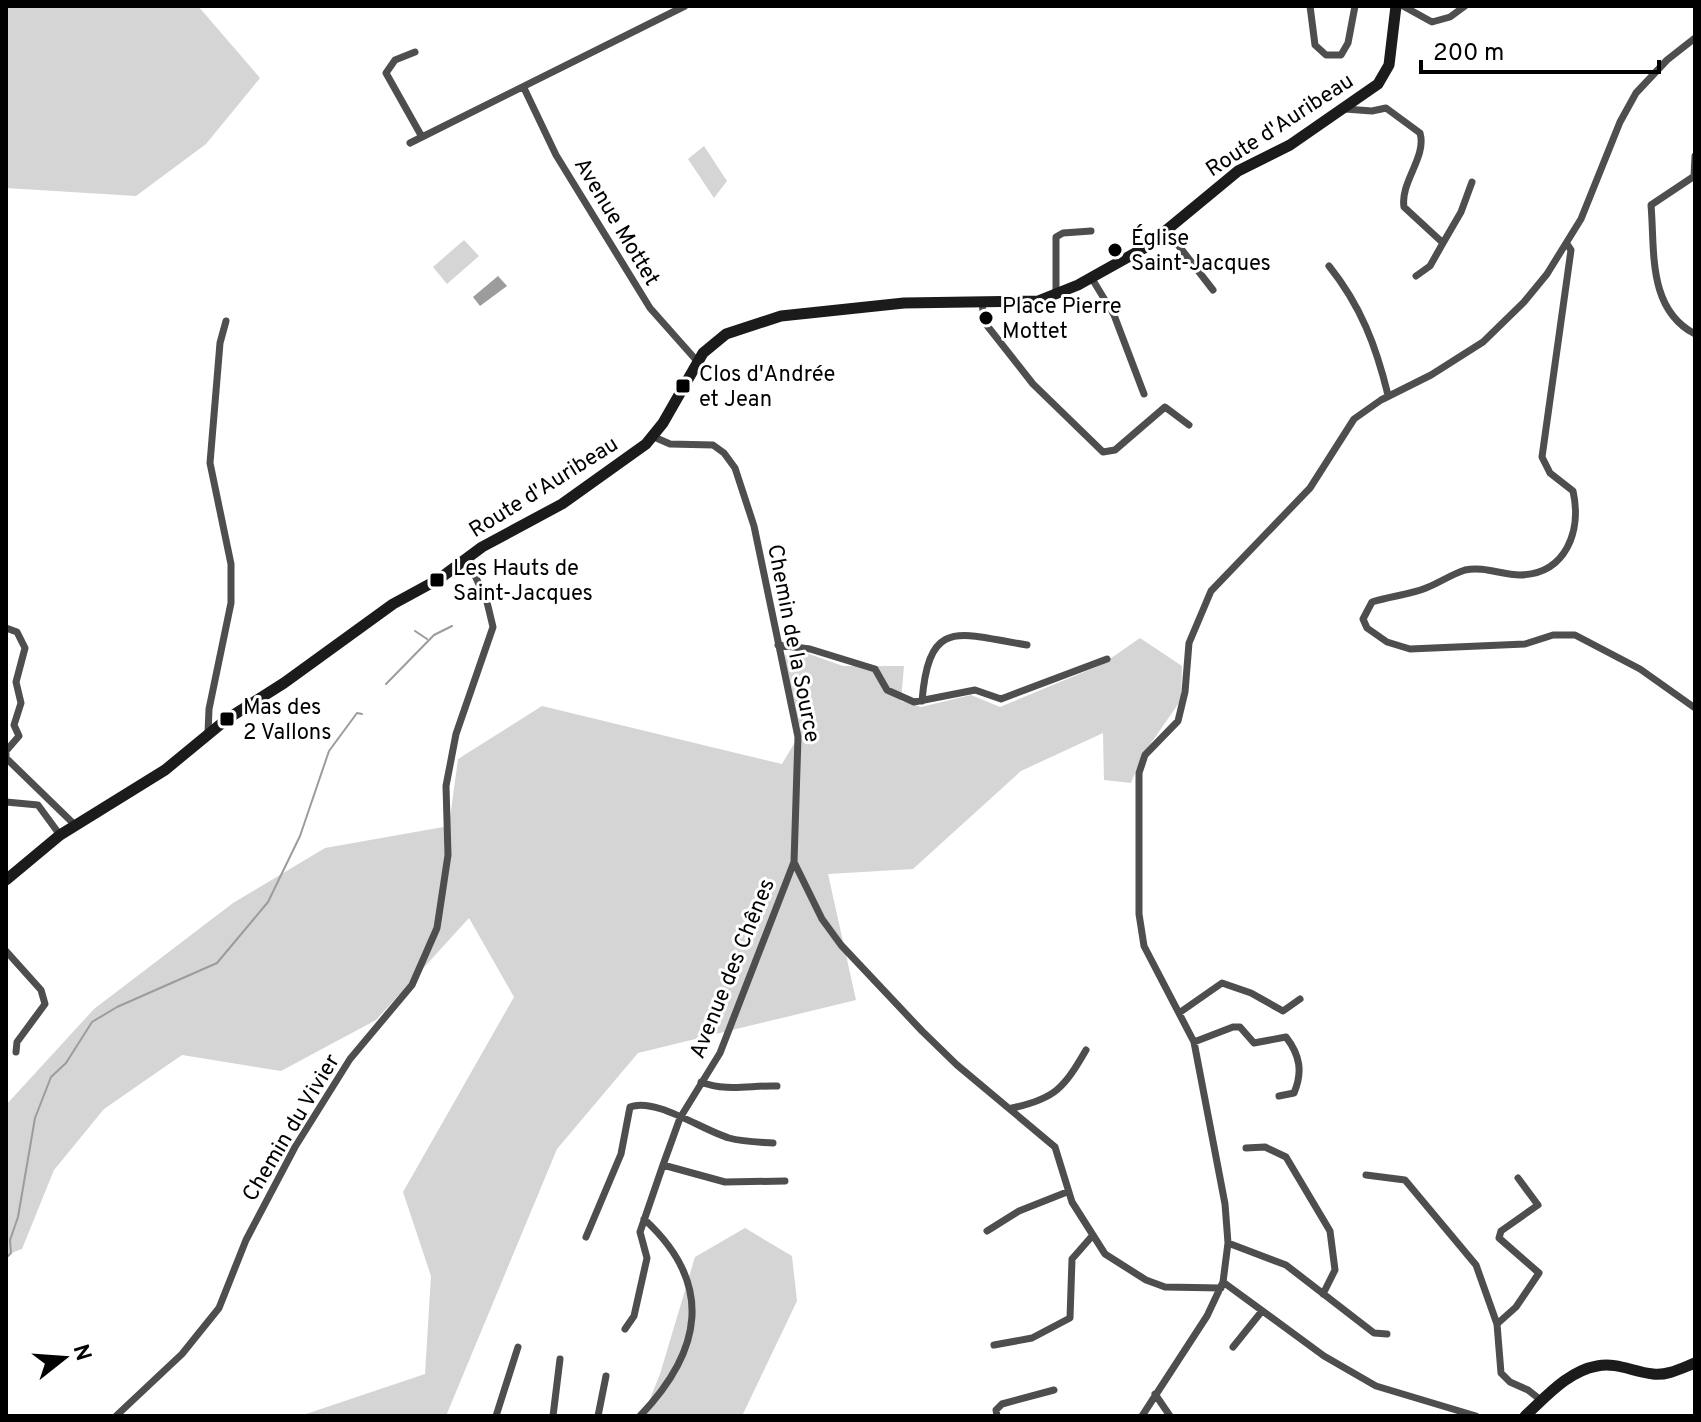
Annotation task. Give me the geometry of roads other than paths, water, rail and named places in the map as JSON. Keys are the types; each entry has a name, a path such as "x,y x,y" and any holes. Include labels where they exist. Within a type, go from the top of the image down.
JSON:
{"street":[{"path":"410,143 684,6"},
{"path":"1310,6 1315,45 1326,55 1341,55 1348,43 1355,6"},
{"name":"Route d'Auribeau","path":"6,880 60,835 165,770 208,733 393,604 562,504 654,437 697,361 726,334 781,316 904,303 1038,301 1091,277 1168,232 1238,171 1290,145 1378,84 1389,65 1396,6"},
{"path":"1403,6 1432,22 1450,17 1465,6"},
{"path":"1142,1416 1207,1316 1222,1285 1228,1243 1225,1204 1194,1042 1150,963 1139,914 1139,773 1145,755 1178,721 1185,692 1189,643 1211,591 1316,481 1354,419 1388,395 1431,375 1483,342 1524,302 1567,244 1636,93 1667,60 1695,38"},
{"path":"415,52 395,60 386,73 422,137"},
{"name":"Avenue Mottet","path":"524,88 556,155 650,308 697,361"},
{"path":"1343,109 1372,111 1386,108 1420,133 1421,144 1404,193 1404,207 1443,243"},
{"path":"1695,156 1694,179 1651,205 1651,235 1662,297 1680,324 1695,334"},
{"path":"1416,276 1430,266 1472,182"},
{"path":"1056,294 1056,237 1063,233 1091,231"},
{"path":"1168,232 1213,290"},
{"path":"1567,244 1571,250 1542,457 1550,473 1573,491 1576,517 1569,547 1556,564 1547,569 1517,575 1483,569 1464,570 1426,588 1372,602 1363,619 1367,628 1387,642 1410,649 1525,644 1553,635 1575,635 1640,669 1695,708"},
{"path":"1329,266 1345,286 1369,329 1388,395"},
{"path":"1091,277 1114,315 1144,394"},
{"path":"982,304 985,323 1033,384 1103,452 1115,450 1165,407 1189,425"},
{"path":"208,733 209,709 231,603 231,564 210,463 220,343 226,321"},
{"name":"Chemin de la Source","path":"654,437 670,444 713,445 724,453 735,468 754,526 798,737 794,862 822,919 841,945 957,1065 1055,1147 1067,1192 1105,1254 1146,1280 1165,1287 1222,1285"},
{"name":"Chemin du Vivier","path":"116,1416 182,1354 219,1308 246,1240 295,1147 350,1059 412,985 437,928 446,873 446,786 456,734 493,627 487,602 467,558"},
{"path":"6,628 17,632 25,648 16,682 21,703 14,725 19,736 6,751 6,758 75,825"},
{"path":"922,701 928,657 945,639 959,636 1027,645"},
{"path":"778,645 810,649 875,669 887,690 914,702 975,690 1001,699 1107,659"},
{"path":"6,802 38,805 60,835"},
{"name":"Avenue des Chênes","path":"644,1219 680,1118 720,1053 794,862"},
{"path":"6,951 41,990 45,1004 17,1042 16,1052"},
{"path":"1179,1013 1222,983 1251,993 1283,1011 1300,999"},
{"path":"1194,1042 1233,1027 1240,1027 1254,1043 1286,1037 1296,1049 1299,1072 1294,1093 1279,1096"},
{"path":"1012,1108 1054,1094 1071,1077 1086,1050"},
{"path":"701,1082 732,1089 755,1085 777,1086"},
{"path":"586,1237 621,1154 630,1107 640,1103 734,1140 773,1143"},
{"path":"1246,1148 1265,1147 1286,1157 1330,1231 1335,1270 1323,1294"},
{"path":"663,1165 725,1182 785,1181"},
{"path":"1366,1175 1405,1180 1476,1265 1497,1324 1501,1373 1542,1401"},
{"path":"1497,1324 1516,1307 1539,1273 1499,1238 1501,1231 1538,1205 1518,1178"},
{"path":"987,1231 1019,1211 1067,1192"},
{"path":"625,1329 634,1316 647,1258 640,1232 644,1219"},
{"path":"640,1416 678,1367 692,1332 694,1313 678,1256 644,1219"},
{"path":"994,1345 1032,1338 1070,1318 1072,1259 1093,1235"},
{"path":"1228,1243 1257,1251 1286,1265 1374,1333 1387,1334"},
{"path":"1222,1285 1324,1356 1376,1386 1476,1416"},
{"path":"1233,1347 1262,1311"},
{"path":"496,1416 518,1347"},
{"path":"553,1416 560,1359"},
{"path":"1525,1416 1566,1380 1598,1365 1628,1366 1653,1374 1672,1372 1695,1363"},
{"path":"598,1416 606,1376"},
{"path":"997,1416 996,1410 1002,1404 1054,1390"},
{"path":"1155,1394 1170,1416"}],"waterway":[{"path":"386,684 434,635 452,626"},
{"path":"415,631 427,639"},
{"path":"6,1258 11,1253 10,1240 18,1217 35,1118 51,1077 66,1063 92,1022 117,1007 217,963 268,902 300,836 329,751 357,713 362,714"}],"place":[{"name":"Église Saint-Jacques","path":"1115,250"},
{"name":"Place Pierre Mottet","path":"986,318"},
{"name":"Clos d'Andrée et Jean","path":"683,386"},
{"name":"Les Hauts de Saint-Jacques","path":"437,580"},
{"name":"Mas des 2 Vallons","path":"227,719"}]}
